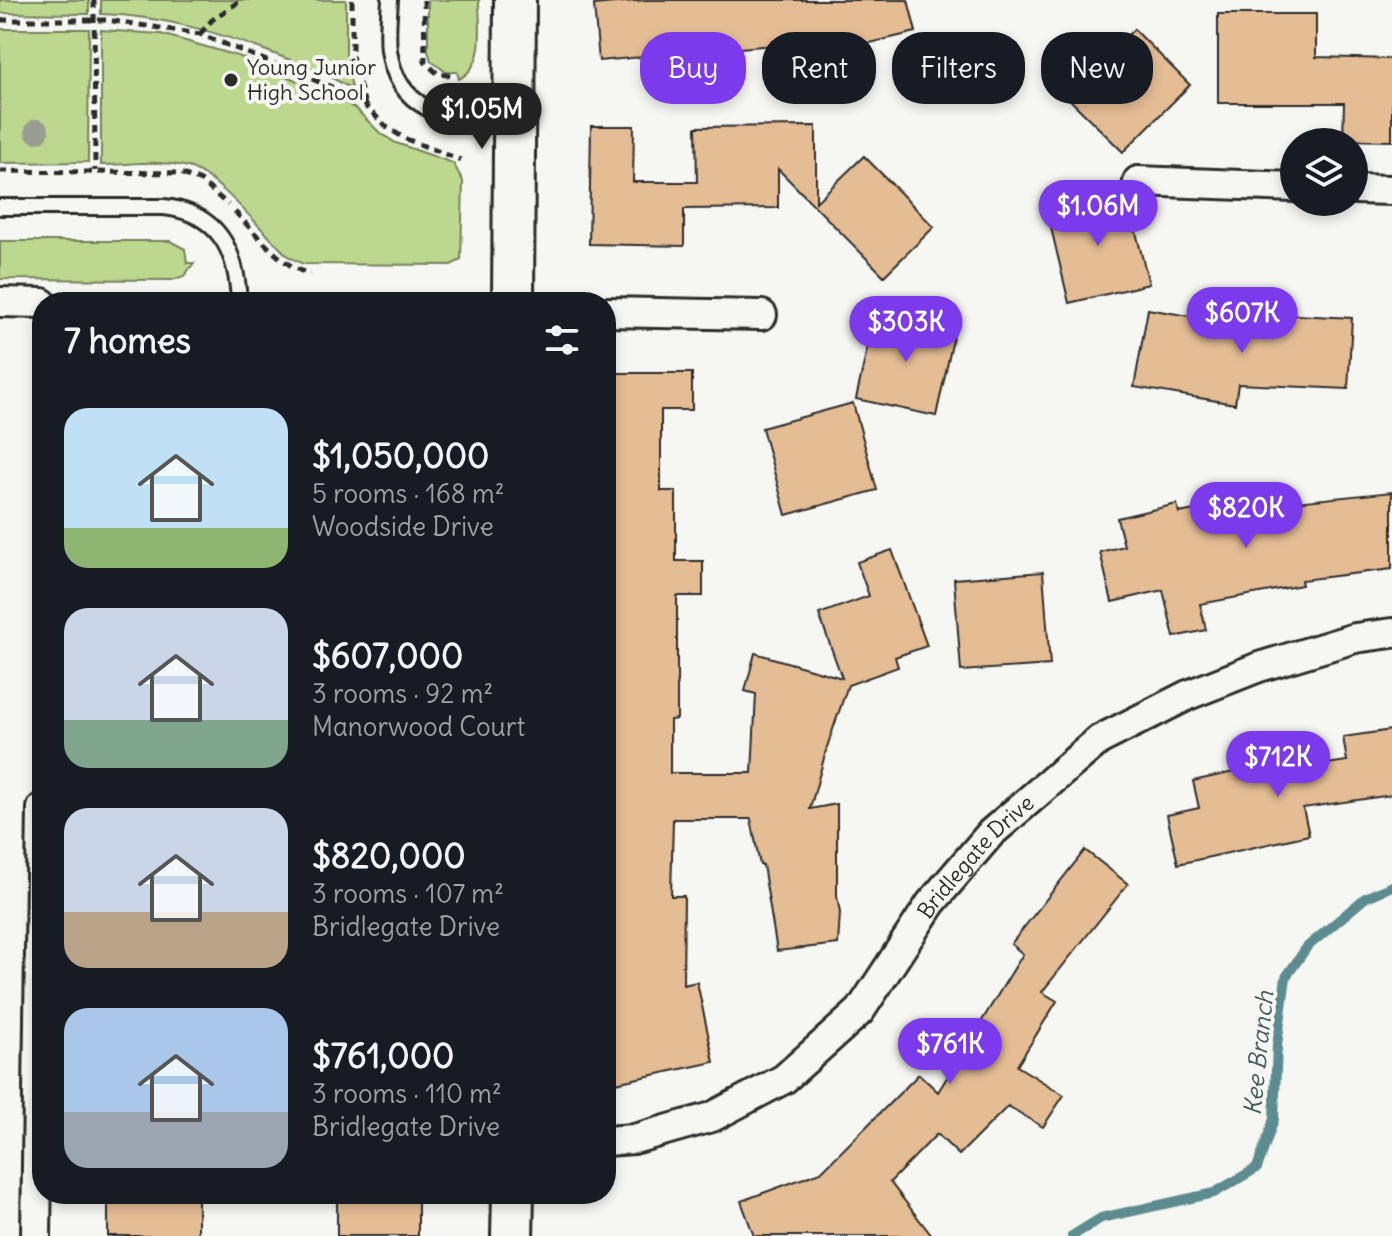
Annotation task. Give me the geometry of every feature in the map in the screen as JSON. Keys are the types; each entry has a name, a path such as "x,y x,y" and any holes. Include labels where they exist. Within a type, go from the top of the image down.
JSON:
{"street":[{"path":"513,292 515,0"},
{"path":"1138,181 1280,186"},
{"path":"1368,189 1392,190"},
{"path":"0,302 32,303"},
{"path":"616,312 762,315"},
{"name":"Bridlegate Drive","path":"616,1140 634,1139 712,1117 784,1079 860,1011 931,903 991,833 1099,740 1188,695 1259,667 1355,638 1392,633"},
{"path":"36,1204 36,1236"},
{"path":"512,1236 513,1204"}],"lane":[{"path":"390,0 388,47 392,64 401,86 415,101 435,112 458,119 514,127"},
{"path":"0,207 164,207 185,211 214,229 227,246 235,267 238,292"}],"path":[{"path":"94,0 95,171"},
{"path":"200,34 212,20 241,0"},
{"path":"352,0 352,56 365,106"},
{"path":"424,0 425,62 438,74 455,76"},
{"path":"0,20 94,20 143,24 200,34 319,81 365,106 388,128 406,139 461,160"}],"green space":[{"path":"0,0 89,0 89,14 0,13"},
{"path":"101,0 346,0 346,56 352,89 298,63 214,33 147,18 101,14"},
{"path":"428,0 479,0 478,55 468,72 459,79 457,72 446,72 431,61 428,50"},
{"path":"0,29 89,29 88,162 0,163"},
{"path":"101,30 161,34 238,56 334,96 357,110 380,133 396,143 453,163 463,181 461,260 451,265 303,264 289,257 227,193 188,167 167,163 101,165"},
{"path":"0,241 170,241 185,249 187,263 194,263 184,276 172,280 0,279"}],"building":[{"path":"645,0 908,0 916,32 892,32 892,38 876,42 876,32 762,32 762,46 746,48 746,32 640,32 640,57 599,61 594,5"},
{"path":"1218,14 1316,14 1316,57 1392,59 1392,141 1368,141 1368,128 1343,128 1344,103 1218,103"},
{"path":"1153,48 1190,85 1123,152 1074,104 1153,104"},
{"path":"591,126 634,126 633,182 697,182 696,127 816,126 816,202 864,156 934,227 884,276 778,169 778,208 684,209 684,246 589,244"},
{"path":"1126,192 1149,284 1069,303 1047,211"},
{"path":"1148,309 1277,331 1278,314 1352,318 1348,389 1238,384 1235,404 1134,387"},
{"path":"875,313 955,330 936,416 856,399"},
{"path":"616,373 692,373 692,410 661,410 661,491 676,491 676,561 703,561 703,596 677,596 677,719 670,720 670,773 752,773 756,694 745,691 755,653 842,678 819,614 869,596 857,562 892,550 927,646 895,657 898,667 848,685 827,747 810,809 837,804 838,944 777,951 763,865 760,865 751,819 673,819 671,896 684,896 683,985 697,982 714,1062 616,1083"},
{"path":"853,403 877,490 786,515 762,428"},
{"path":"1392,492 1392,569 1301,580 1302,585 1200,604 1206,630 1174,637 1163,590 1112,602 1100,552 1124,546 1117,518 1177,504 1179,513 1284,493 1286,503"},
{"path":"1043,572 1050,665 961,671 954,579"},
{"path":"1392,730 1392,795 1303,808 1309,835 1178,864 1167,815 1199,808 1193,781 1292,759 1294,769 1347,761 1343,737"},
{"path":"1085,850 1128,884 1042,992 1057,1001 1017,1066 1064,1095 1043,1127 1008,1106 959,1155 937,1134 890,1182 932,1236 754,1236 741,1201 821,1172 919,1074 938,1092 1023,954 1011,944"},
{"path":"108,1204 198,1204 198,1236 108,1236"},
{"path":"337,1204 418,1204 418,1236 337,1236"}],"waterway":[{"name":"Kee Branch","path":"1072,1236 1101,1218 1214,1193 1257,1168 1274,1119 1277,1045 1286,977 1307,947 1365,898 1392,886"}],"place":[{"name":"Young Junior High School","path":"231,80"}]}
